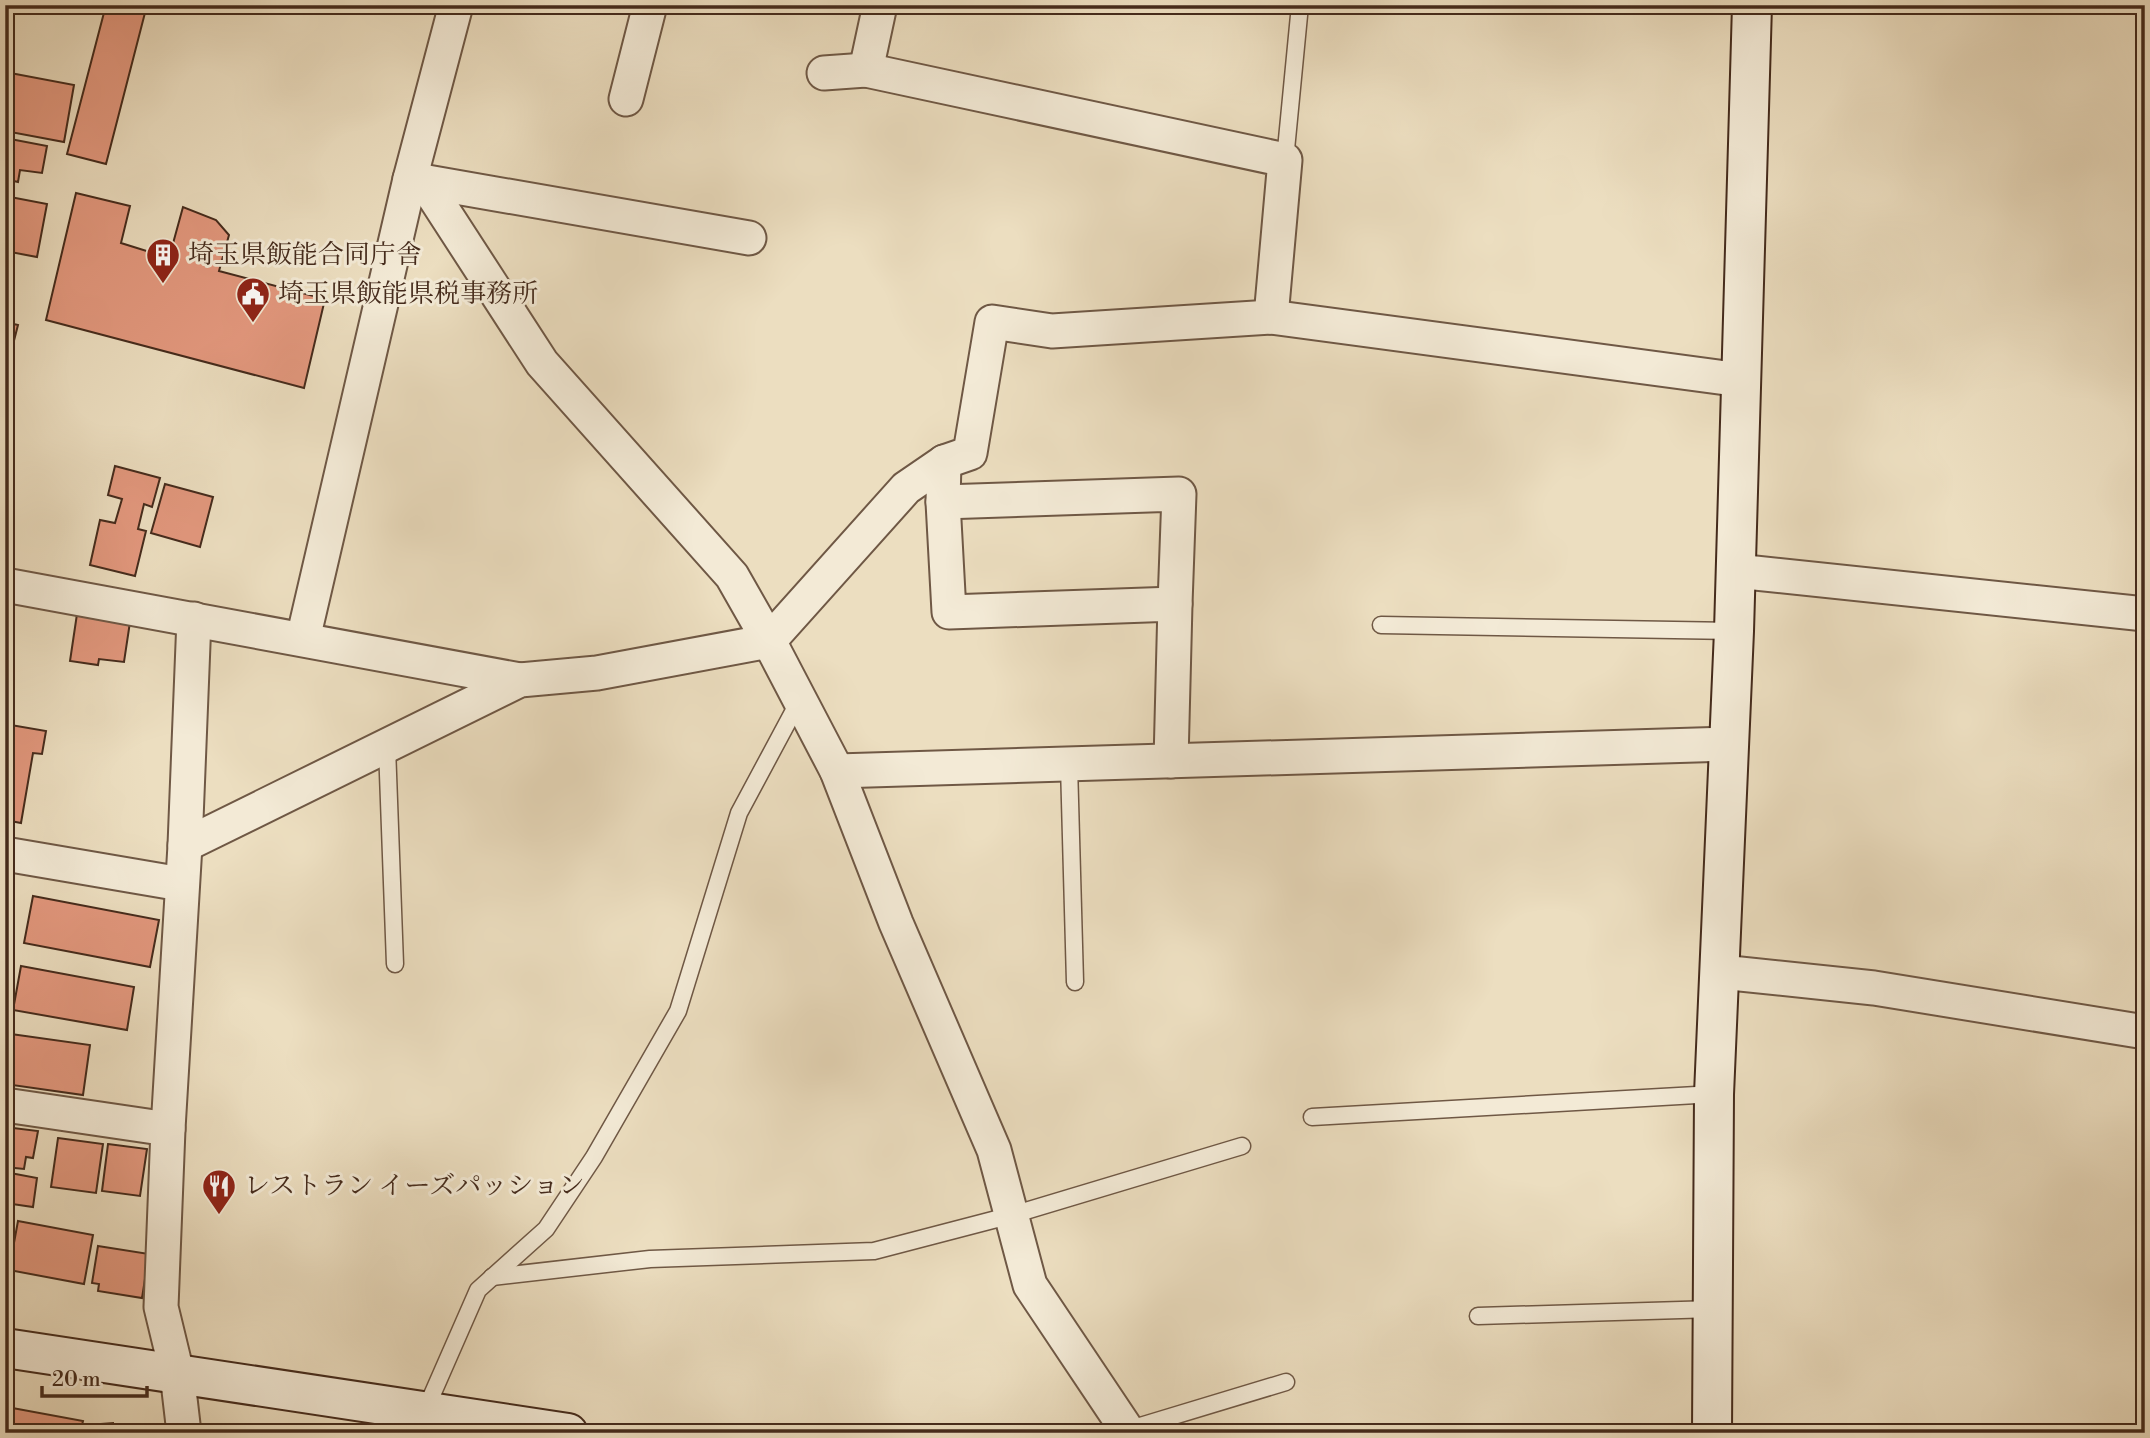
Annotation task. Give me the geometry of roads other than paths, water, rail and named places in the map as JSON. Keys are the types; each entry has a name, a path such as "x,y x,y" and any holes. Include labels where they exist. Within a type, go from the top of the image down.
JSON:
{"street":[{"path":"303,639 417,180 456,5"},
{"path":"626,99 650,5"},
{"path":"866,70 880,5"},
{"path":"1712,1433 1714,1094 1734,631 1752,5"},
{"path":"824,73 866,70 1285,160 1271,317"},
{"path":"417,180 749,238"},
{"path":"417,180 542,363 732,576 769,641 836,771 896,923 995,1150 1030,1285 1128,1431"},
{"path":"5,585 520,680 597,673 769,641 906,488 944,462 970,453 992,322 1052,331 1271,317 1741,380"},
{"path":"944,462 948,611 1175,604"},
{"path":"943,502 1179,494 1171,761"},
{"path":"1736,571 2145,614"},
{"path":"184,1433 177,1373 161,1307 181,884 186,845 194,620"},
{"path":"186,845 520,680"},
{"path":"836,771 1729,744"},
{"path":"5,854 181,884"},
{"path":"1721,972 1874,988 2145,1032"},
{"path":"5,1105 168,1129"},
{"path":"5,1348 177,1373 421,1418 568,1433"}],"lane":[{"path":"1285,160 1300,5"},
{"path":"1381,625 1734,631"},
{"path":"421,1418 478,1290 546,1229 594,1157 678,1011 739,813 800,701"},
{"path":"387,747 396,964"},
{"path":"1069,765 1075,982"},
{"path":"1312,1117 1714,1094"},
{"path":"492,1278 650,1259 874,1251 1012,1214 1242,1146"},
{"path":"1478,1316 1714,1309"},
{"path":"1128,1431 1286,1382"}],"place":[{"name":"埼玉県飯能合同庁舎","path":"163,285"},
{"name":"埼玉県飯能県税事務所","path":"253,324"},
{"name":"レストラン イーズパッション","path":"219,1216"}]}
